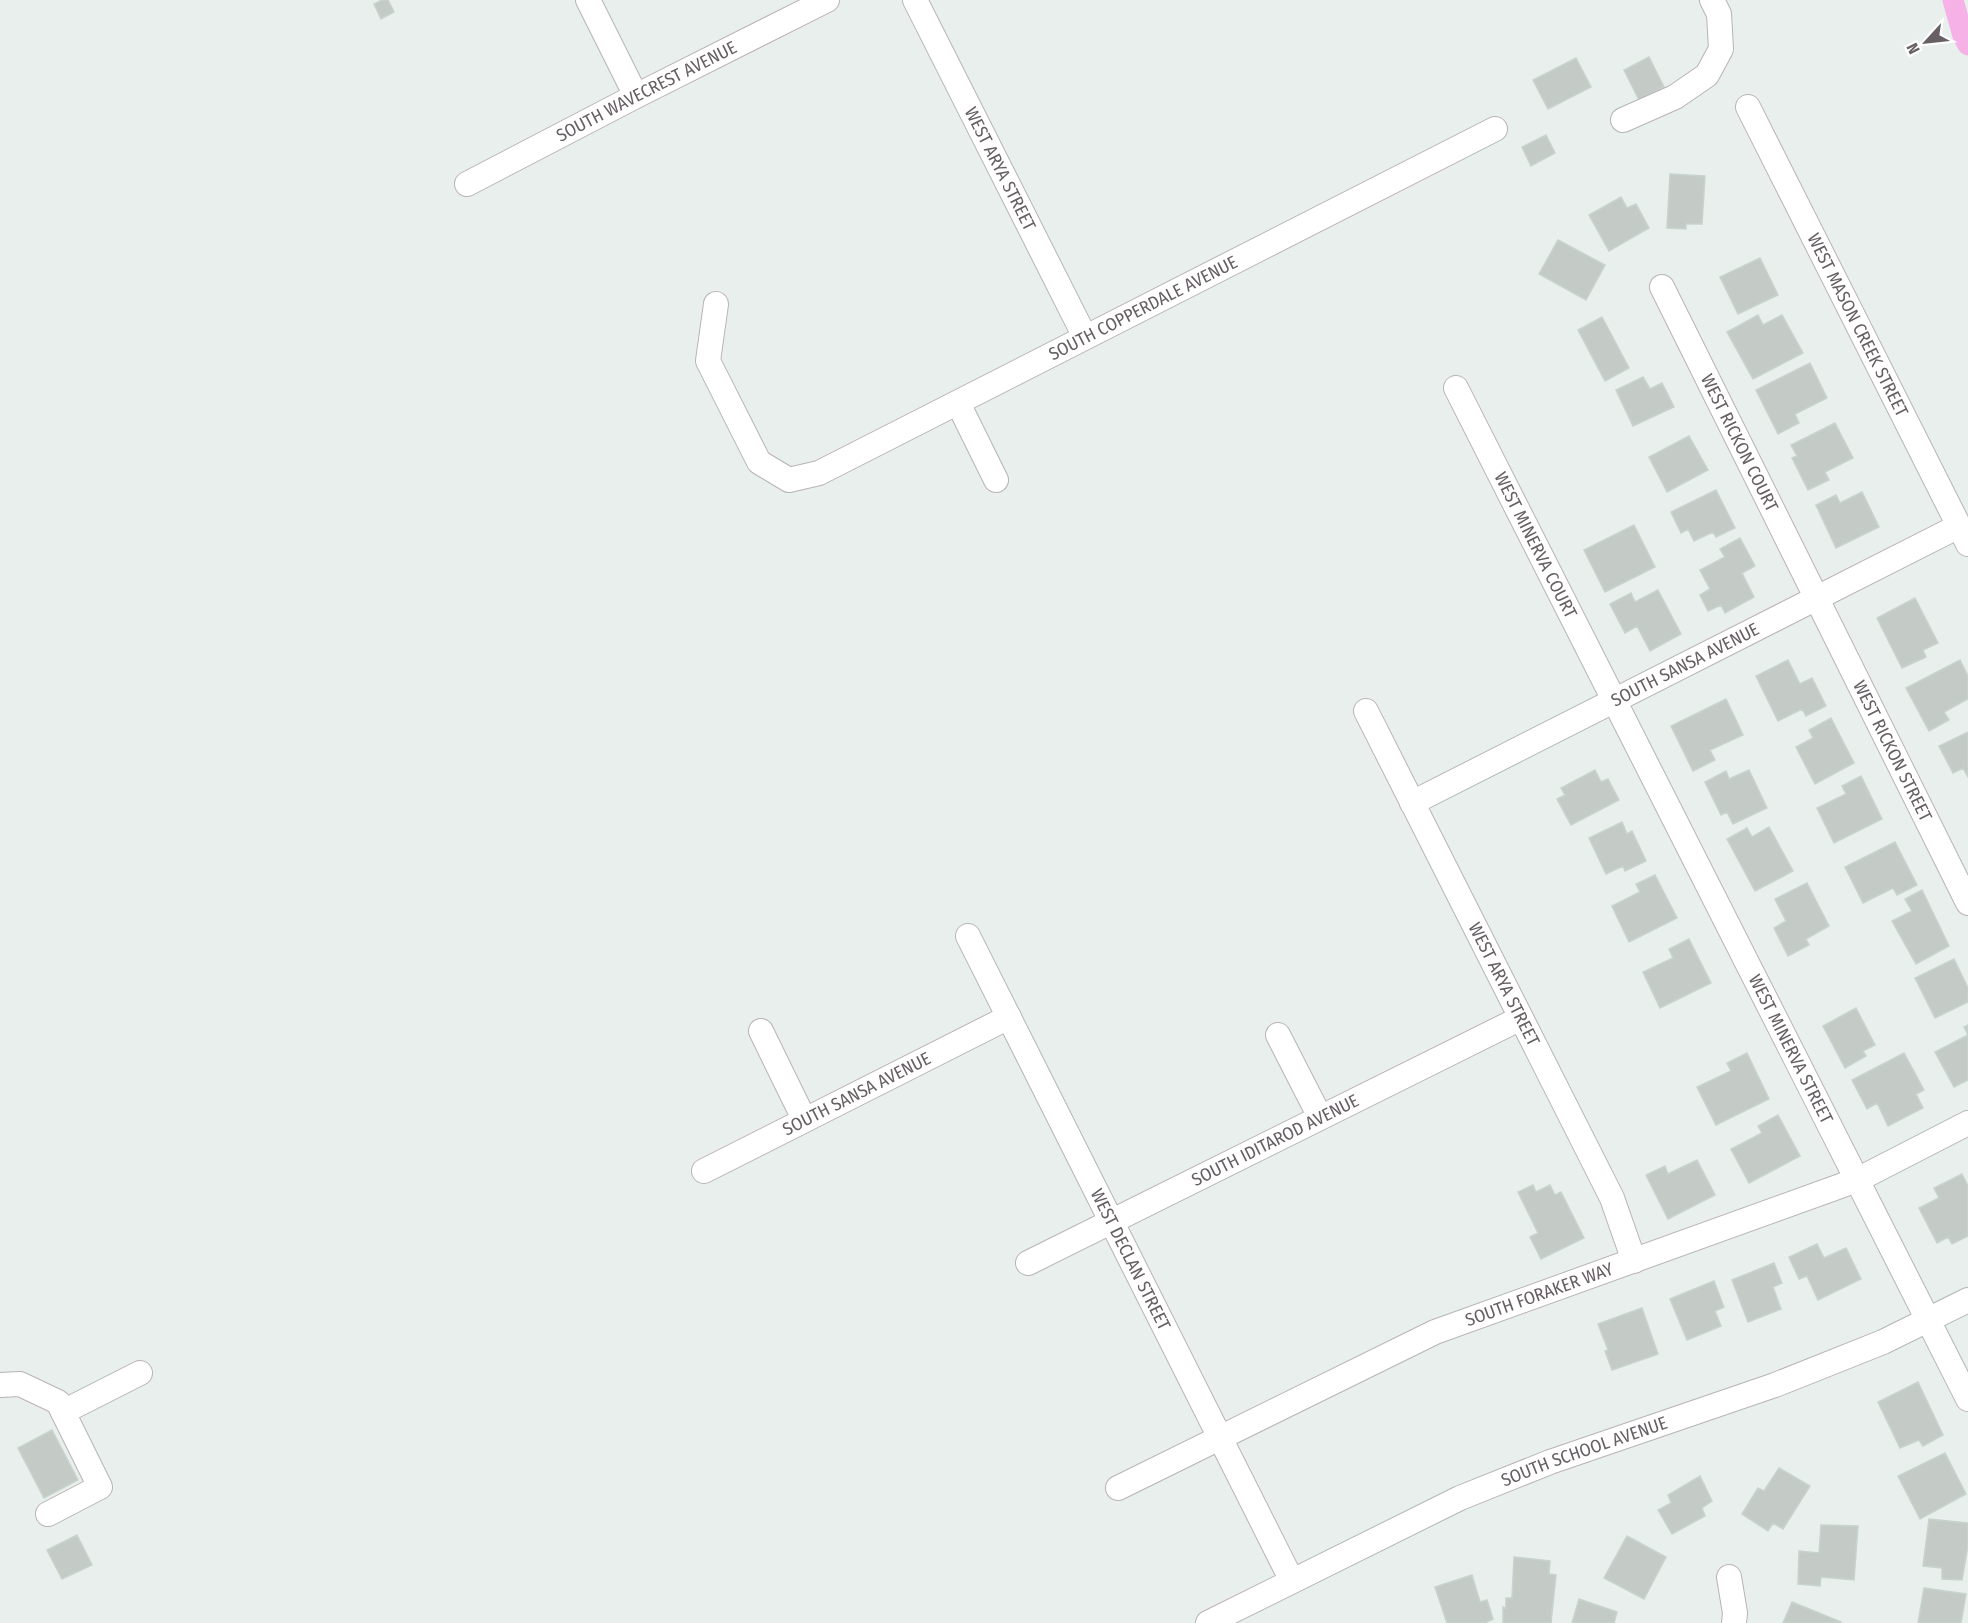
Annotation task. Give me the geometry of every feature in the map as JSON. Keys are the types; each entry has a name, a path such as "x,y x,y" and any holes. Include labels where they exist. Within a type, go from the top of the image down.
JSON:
{"street":[{"path":"588,0 636,96"},
{"name":"SOUTH WAVECREST AVENUE","path":"467,184 827,0"},
{"name":"WEST ARYA STREET","path":"915,0 1085,338"},
{"path":"1623,120 1675,97 1707,75 1721,49 1719,14 1712,0"},
{"name":"WEST MASON CREEK STREET","path":"1748,107 1963,535"},
{"name":"SOUTH COPPERDALE AVENUE","path":"717,304 708,360 759,462 789,480 819,473 1495,129"},
{"name":"WEST RICKON COURT","path":"1662,287 1816,598"},
{"name":"WEST MINERVA COURT","path":"1456,388 1614,700"},
{"path":"958,403 996,480"},
{"name":"SOUTH SANSA AVENUE","path":"1412,803 1816,598 1963,535"},
{"name":"WEST RICKON STREET","path":"1816,598 1968,903"},
{"name":"WEST MINERVA STREET","path":"1614,700 1968,1399"},
{"name":"WEST ARYA STREET","path":"1366,711 1612,1198 1634,1261"},
{"name":"WEST DECLAN STREET","path":"968,936 1292,1581"},
{"name":"SOUTH SANSA AVENUE","path":"704,1170 1009,1017"},
{"name":"SOUTH IDITAROD AVENUE","path":"1028,1263 1521,1018"},
{"path":"761,1031 804,1119"},
{"path":"1278,1035 1320,1117"},
{"name":"SOUTH FORAKER WAY","path":"1118,1488 1435,1332 1857,1180 1968,1123"},
{"name":"SOUTH SCHOOL AVENUE","path":"1208,1623 1460,1498 1550,1462 1775,1385 1883,1342 1968,1300"},
{"path":"63,1412 140,1372"},
{"path":"0,1385 20,1384 58,1402 100,1487 48,1514"},
{"path":"1729,1577 1735,1613 1734,1623"}],"building":[{"path":"388,0 394,12 381,19 374,4"},
{"path":"1649,57 1664,87 1639,100 1624,70"},
{"path":"1576,58 1591,87 1548,109 1533,80"},
{"path":"1546,135 1555,153 1531,166 1522,147"},
{"path":"1670,174 1705,176 1702,224 1686,224 1686,229 1667,228"},
{"path":"1621,197 1627,208 1636,204 1649,228 1609,251 1589,215"},
{"path":"1558,240 1605,265 1586,300 1539,274"},
{"path":"1760,258 1778,295 1738,314 1720,277"},
{"path":"1758,315 1763,325 1782,315 1803,353 1753,379 1727,332"},
{"path":"1602,317 1629,368 1605,381 1578,330"},
{"path":"1810,363 1827,398 1795,414 1799,423 1778,434 1756,390"},
{"path":"1643,377 1650,389 1662,383 1674,407 1633,426 1616,390"},
{"path":"1835,423 1853,458 1825,472 1829,480 1808,490 1792,458 1797,456 1791,445"},
{"path":"1689,436 1708,470 1667,492 1649,457"},
{"path":"1716,490 1735,528 1716,537 1713,532 1694,541 1688,529 1681,533 1671,512"},
{"path":"1862,492 1879,527 1836,548 1816,505 1836,495 1840,503"},
{"path":"1634,525 1655,567 1605,592 1584,550"},
{"path":"1740,538 1755,566 1742,573 1754,597 1725,613 1721,605 1708,611 1700,595 1710,589 1700,570 1725,557 1720,549"},
{"path":"1658,590 1681,634 1650,651 1637,626 1625,633 1610,604 1631,593 1635,602"},
{"path":"1915,598 1938,643 1923,650 1926,657 1902,668 1877,618"},
{"path":"1788,660 1800,684 1812,678 1826,706 1806,716 1802,709 1778,721 1756,676"},
{"path":"1960,660 1968,676 1968,699 1944,712 1949,720 1929,731 1906,688"},
{"path":"1726,699 1743,735 1710,750 1715,760 1693,771 1671,726"},
{"path":"1831,718 1854,763 1815,784 1796,747 1813,738 1809,730"},
{"path":"1968,732 1968,777 1963,768 1953,773 1939,746"},
{"path":"1595,770 1601,782 1608,779 1619,800 1571,825 1557,799 1565,795 1561,788"},
{"path":"1749,770 1767,808 1733,824 1727,812 1721,815 1705,782 1726,771 1729,779"},
{"path":"1861,776 1882,819 1834,843 1817,808 1846,794 1842,786"},
{"path":"1622,822 1627,834 1632,831 1646,861 1625,871 1623,866 1606,874 1589,838"},
{"path":"1769,827 1793,871 1755,891 1727,839 1747,828 1752,837"},
{"path":"1895,842 1917,885 1897,895 1893,888 1863,903 1845,867"},
{"path":"1655,875 1677,918 1629,942 1612,906 1640,892 1636,884"},
{"path":"1807,883 1829,926 1806,939 1809,945 1788,956 1774,928 1786,921 1775,899"},
{"path":"1922,890 1949,946 1916,964 1892,921 1912,911 1905,899"},
{"path":"1689,939 1711,983 1660,1008 1643,972 1673,958 1669,949"},
{"path":"1954,959 1968,988 1968,1002 1935,1018 1915,978"},
{"path":"1856,1008 1875,1045 1863,1051 1866,1056 1845,1068 1823,1026"},
{"path":"1968,1035 1968,1080 1954,1087 1935,1052"},
{"path":"1747,1053 1769,1099 1716,1125 1697,1087 1731,1071 1727,1063"},
{"path":"1904,1053 1924,1090 1916,1094 1923,1108 1888,1126 1877,1103 1867,1109 1852,1080"},
{"path":"1778,1115 1800,1156 1749,1183 1731,1149 1762,1133 1758,1126"},
{"path":"1697,1160 1715,1195 1668,1219 1646,1175 1665,1166 1668,1174"},
{"path":"1962,1174 1968,1186 1968,1236 1952,1244 1948,1237 1937,1243 1919,1208 1939,1198 1934,1188"},
{"path":"1533,1185 1536,1192 1550,1185 1555,1195 1561,1192 1584,1238 1541,1259 1530,1237 1538,1233 1518,1192"},
{"path":"1817,1244 1824,1258 1846,1248 1861,1279 1818,1300 1807,1276 1799,1279 1789,1257"},
{"path":"1774,1263 1782,1283 1773,1287 1781,1309 1748,1322 1732,1280"},
{"path":"1714,1281 1724,1307 1715,1311 1721,1326 1687,1340 1670,1299"},
{"path":"1642,1308 1658,1354 1612,1370 1605,1351 1608,1350 1598,1324"},
{"path":"1918,1382 1943,1435 1923,1446 1919,1440 1900,1448 1878,1402"},
{"path":"52,1430 78,1480 44,1498 18,1448"},
{"path":"1945,1453 1966,1494 1920,1519 1898,1476"},
{"path":"1779,1468 1810,1486 1783,1529 1773,1523 1768,1531 1742,1514 1758,1488 1764,1491"},
{"path":"1700,1476 1712,1501 1702,1508 1705,1516 1672,1534 1658,1510 1671,1503 1668,1495"},
{"path":"1929,1519 1968,1523 1968,1545 1962,1580 1942,1579 1942,1568 1923,1566"},
{"path":"1821,1525 1858,1526 1854,1580 1821,1577 1820,1586 1798,1584 1799,1551 1819,1553"},
{"path":"77,1535 92,1565 62,1579 47,1550"},
{"path":"1627,1536 1666,1557 1644,1599 1604,1578"},
{"path":"1514,1557 1550,1561 1549,1574 1556,1575 1551,1623 1503,1623 1503,1607 1506,1608 1506,1598 1512,1598"},
{"path":"1472,1575 1480,1602 1487,1600 1493,1619 1485,1623 1447,1623 1435,1587"},
{"path":"1924,1588 1966,1594 1961,1623 1918,1623"},
{"path":"1579,1599 1617,1612 1614,1623 1572,1623"},
{"path":"1792,1602 1841,1622 1783,1623"}],"waterway":[{"path":"1953,0 1963,36 1968,45"}]}
